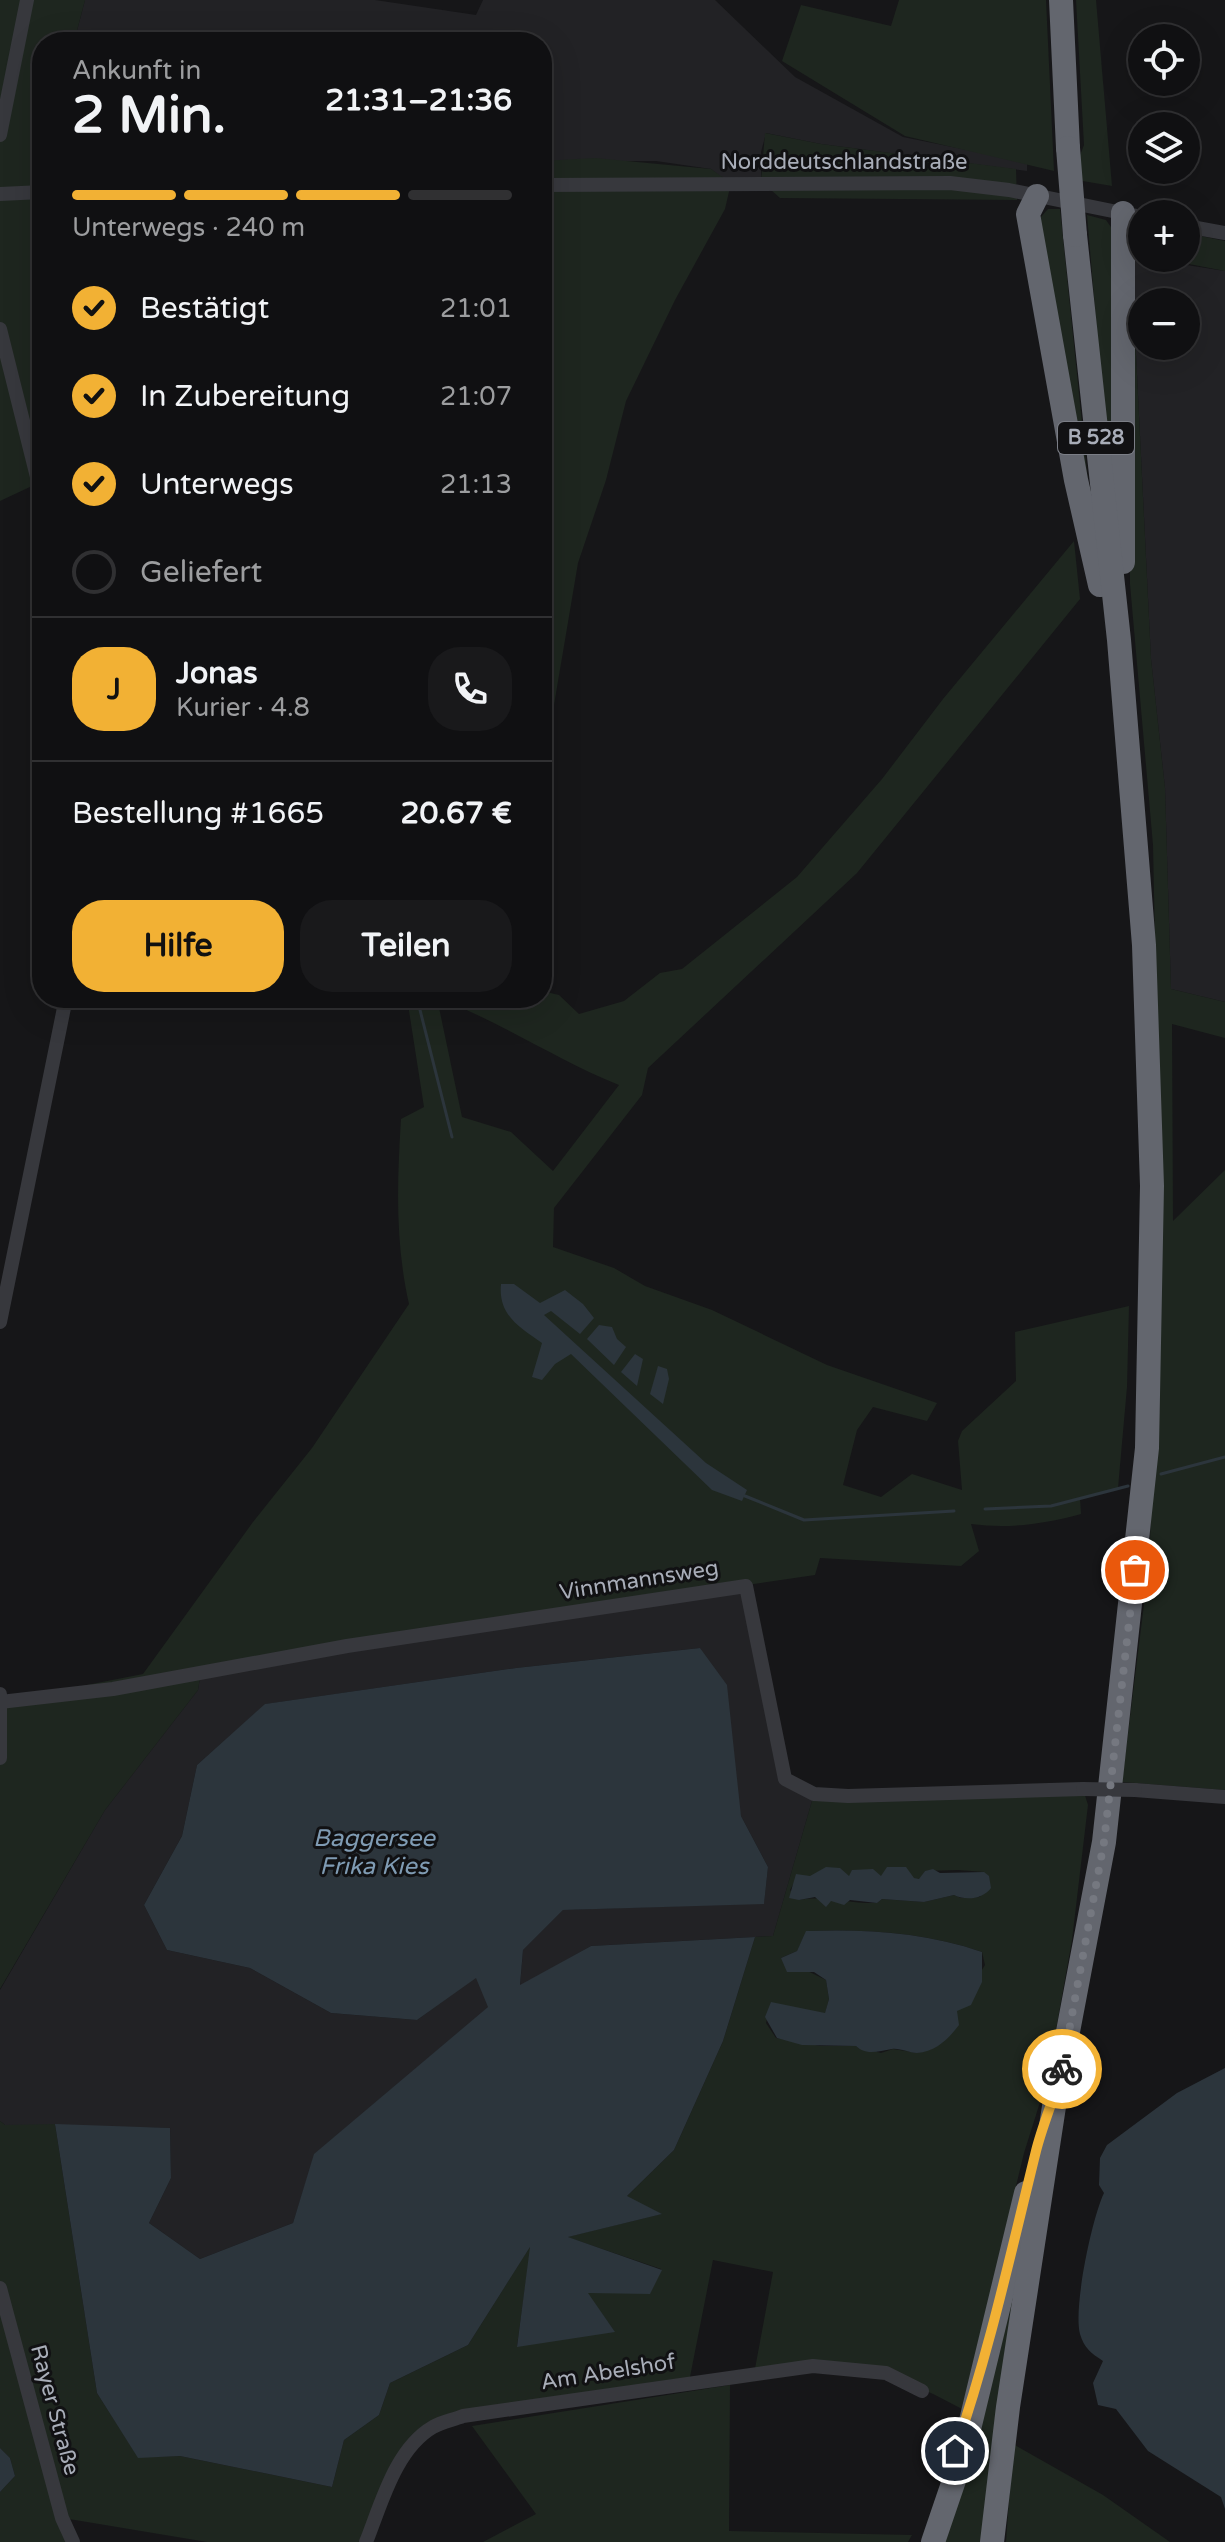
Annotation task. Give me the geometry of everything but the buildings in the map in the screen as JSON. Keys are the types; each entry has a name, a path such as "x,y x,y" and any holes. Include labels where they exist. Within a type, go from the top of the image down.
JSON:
{"highway":[{"name":"B 528","path":"1055,2100 1104,1842 1147,1448 1152,1186 1144,960 1119,640 1075,235 1061,0"},
{"path":"1037,196 1028,214 1041,289 1094,561 1119,640"},
{"path":"1119,640 1130,272"},
{"path":"933,2542 963,2454 1037,2145 1055,2100"},
{"path":"992,2542 1008,2407 1055,2100"},
{"path":"916,2542 947,2472 982,2372"}],"street":[{"path":"0,135 27,0"},
{"name":"Norddeutschlandstraße","path":"552,185 950,183 1128,214"},
{"path":"0,194 32,192"},
{"path":"1200,229 1225,233"},
{"path":"0,329 32,457"},
{"path":"0,1322 64,1008"},
{"name":"Vinnmannsweg","path":"0,1703 113,1689 347,1646 746,1586 785,1779 814,1794 848,1796 1083,1789 1225,1797"},
{"path":"0,1693 0,1758"},
{"name":"Rayer Straße","path":"0,2288 62,2518 73,2542"},
{"name":"Am Abelshof","path":"366,2542 395,2471 417,2440 433,2427 463,2416 813,2366 886,2373 922,2391"}],"shaded area":[{"path":"0,0 85,0 77,32 32,32 32,486 0,501"},
{"path":"85,0 375,0 476,15 483,0 715,0 795,77 903,137 1027,162 1027,171 821,144 766,133 761,152 761,181 729,183 711,169 656,161 552,161 552,32 77,32"},
{"path":"899,0 1046,0 1054,171 905,136 782,61 801,5 891,26"},
{"path":"1076,0 1096,0 1112,186 1071,179 1084,145"},
{"path":"765,133 821,144 1016,169 1017,200 780,198 761,181"},
{"path":"595,158 711,169 731,183 725,209 675,300 626,401 606,480 578,563 552,717 552,160"},
{"path":"1048,209 1060,209 1090,501 1040,218"},
{"path":"1087,215 1106,220 1113,230 1112,507"},
{"path":"1200,236 1225,241 1225,271 1200,266"},
{"path":"1200,267 1225,271 1225,1002 1171,989 1165,788 1151,659 1136,360 1200,360 1200,288 1133,288 1132,272 1200,272"},
{"path":"1129,272 1132,272 1133,288 1129,288"},
{"path":"1129,360 1136,360 1151,659 1165,788 1171,989 1225,1002 1225,1038 1172,1024 1173,1221 1225,1170 1225,1790 1122,1782 1149,1564 1153,1467 1156,990 1153,845 1130,584"},
{"path":"1074,541 1080,599 857,873 648,1068 642,1095 554,1208 553,1247 614,1268 645,1286 712,1310 827,1365 937,1403 927,1421 873,1407 857,1430 843,1485 881,1497 912,1474 962,1490 958,1441 962,1431 1016,1381 1015,1332 1129,1306 1127,1387 1118,1488 1080,1498 1081,1514 1067,1518 1013,1526 971,1524 979,1551 961,1566 820,1558 815,1575 202,1666 198,1690 105,1810 0,1989 0,1702 143,1674 253,1522 312,1448 409,1304 401,1258 398,1212 401,1119 424,1107 409,1008 439,1008 462,1117 511,1132 553,1171 619,1085 461,1008 552,1008 552,993 559,995 579,1014 624,1001 660,973 682,969 797,877 882,779 943,699"},
{"path":"746,1586 785,1779 814,1794 773,1936 591,1946 520,1986 523,1950 563,1910 764,1903 768,1867 741,1816 700,1648 516,1668 266,1704 197,1765 182,1836 144,1905 167,1950 250,1968 331,2013 417,2020 476,1977 491,2005 315,2154 293,2223 200,2259 149,2223 171,2178 170,2128 5,2125 0,2121 0,1990 105,1810 198,1690 202,1664"},
{"path":"1083,1789 1088,1805 1072,1940 1047,2080 1024,2153 962,2409 909,2383 861,2370 813,2368 754,2374 773,2272 713,2260 689,2382 463,2416 417,2440 366,2542 207,2542 63,2518 73,2542 0,2542 0,2492 15,2476 10,2458 0,2448 0,2121 5,2125 55,2124 97,2393 138,2457 180,2456 332,2487 344,2440 379,2415 390,2383 468,2345 531,2245 517,2346 614,2331 587,2293 650,2293 661,2269 567,2237 661,2214 626,2197 674,2150 723,2041 755,1937 773,1936 814,1794","holes":["925,1871 984,1872 980,1897 961,1898 954,1895 924,1902 882,1899 877,1903 867,1903 818,1898 799,1900 790,1890 797,1878 810,1876 920,1879","807,1931 873,1931 939,1940 982,1952 985,1965 957,2010 918,2053 893,2049 881,2053 856,2046 820,2046 776,2038 766,2023 771,2003 825,2014 829,1999 826,1980 781,1958 797,1951"]},
{"path":"1029,2211 984,2542 943,2542"},
{"path":"730,2385 729,2531 912,2535 908,2542 483,2542 536,2514 472,2426"},
{"path":"1013,2444 1103,2495 1170,2542 1006,2542"}],"water":[{"path":"501,1284 514,1284 540,1303 565,1290 583,1304 594,1318 580,1334 551,1311 544,1315 706,1463 747,1490 742,1501 712,1490 571,1354 555,1364 542,1380 532,1377 542,1343 518,1325 507,1312"},
{"path":"599,1325 612,1327 617,1339 626,1347 614,1365 587,1339"},
{"path":"635,1354 643,1359 637,1386 621,1372"},
{"path":"658,1366 667,1369 669,1379 663,1404 650,1394"},
{"name":"Baggersee Frika Kies","path":"700,1648 727,1685 741,1816 768,1867 764,1904 563,1910 523,1950 520,1985 591,1946 755,1937 723,2041 674,2150 627,2196 662,2214 568,2237 662,2270 650,2294 588,2293 615,2332 517,2347 530,2247 468,2345 390,2383 379,2415 344,2440 332,2487 180,2456 138,2458 97,2393 55,2124 170,2128 171,2178 149,2223 200,2259 293,2223 314,2154 488,2007 476,1978 417,2020 331,2013 250,1968 167,1950 144,1905 182,1836 197,1765 265,1704 516,1668"},
{"path":"826,1867 840,1868 849,1876 852,1870 873,1869 881,1876 887,1867 906,1867 914,1878 919,1879 925,1871 933,1869 940,1873 984,1872 989,1876 991,1888 984,1895 974,1898 954,1895 924,1902 882,1899 877,1903 850,1900 844,1905 831,1901 826,1907 815,1897 789,1898 796,1874 810,1876"},
{"path":"806,1931 895,1933 961,1945 982,1952 982,1982 971,2005 957,2011 959,2025 955,2030 941,2044 924,2052 895,2049 869,2052 856,2046 802,2045 777,2038 765,2017 771,2002 825,2013 829,1999 826,1980 814,1972 787,1972 781,1958 797,1951"},
{"path":"1225,2068 1225,2509 1221,2497 1148,2451 1116,2409 1098,2405 1093,2383 1103,2361 1092,2353 1080,2334 1079,2305 1094,2222 1104,2193 1099,2185 1100,2158 1107,2145 1177,2093"},
{"path":"0,2448 10,2458 15,2476 0,2492"}],"waterway":[{"path":"420,1008 452,1137"},
{"path":"1161,1474 1225,1457"},
{"path":"985,1509 1051,1506 1128,1486"},
{"path":"745,1496 804,1520 954,1511"}],"way so far":[{"path":"1062,2069 1104,1842 1135,1570"}],"route":[{"path":"955,2451 982,2372 1037,2145 1055,2100 1062,2069"}]}
